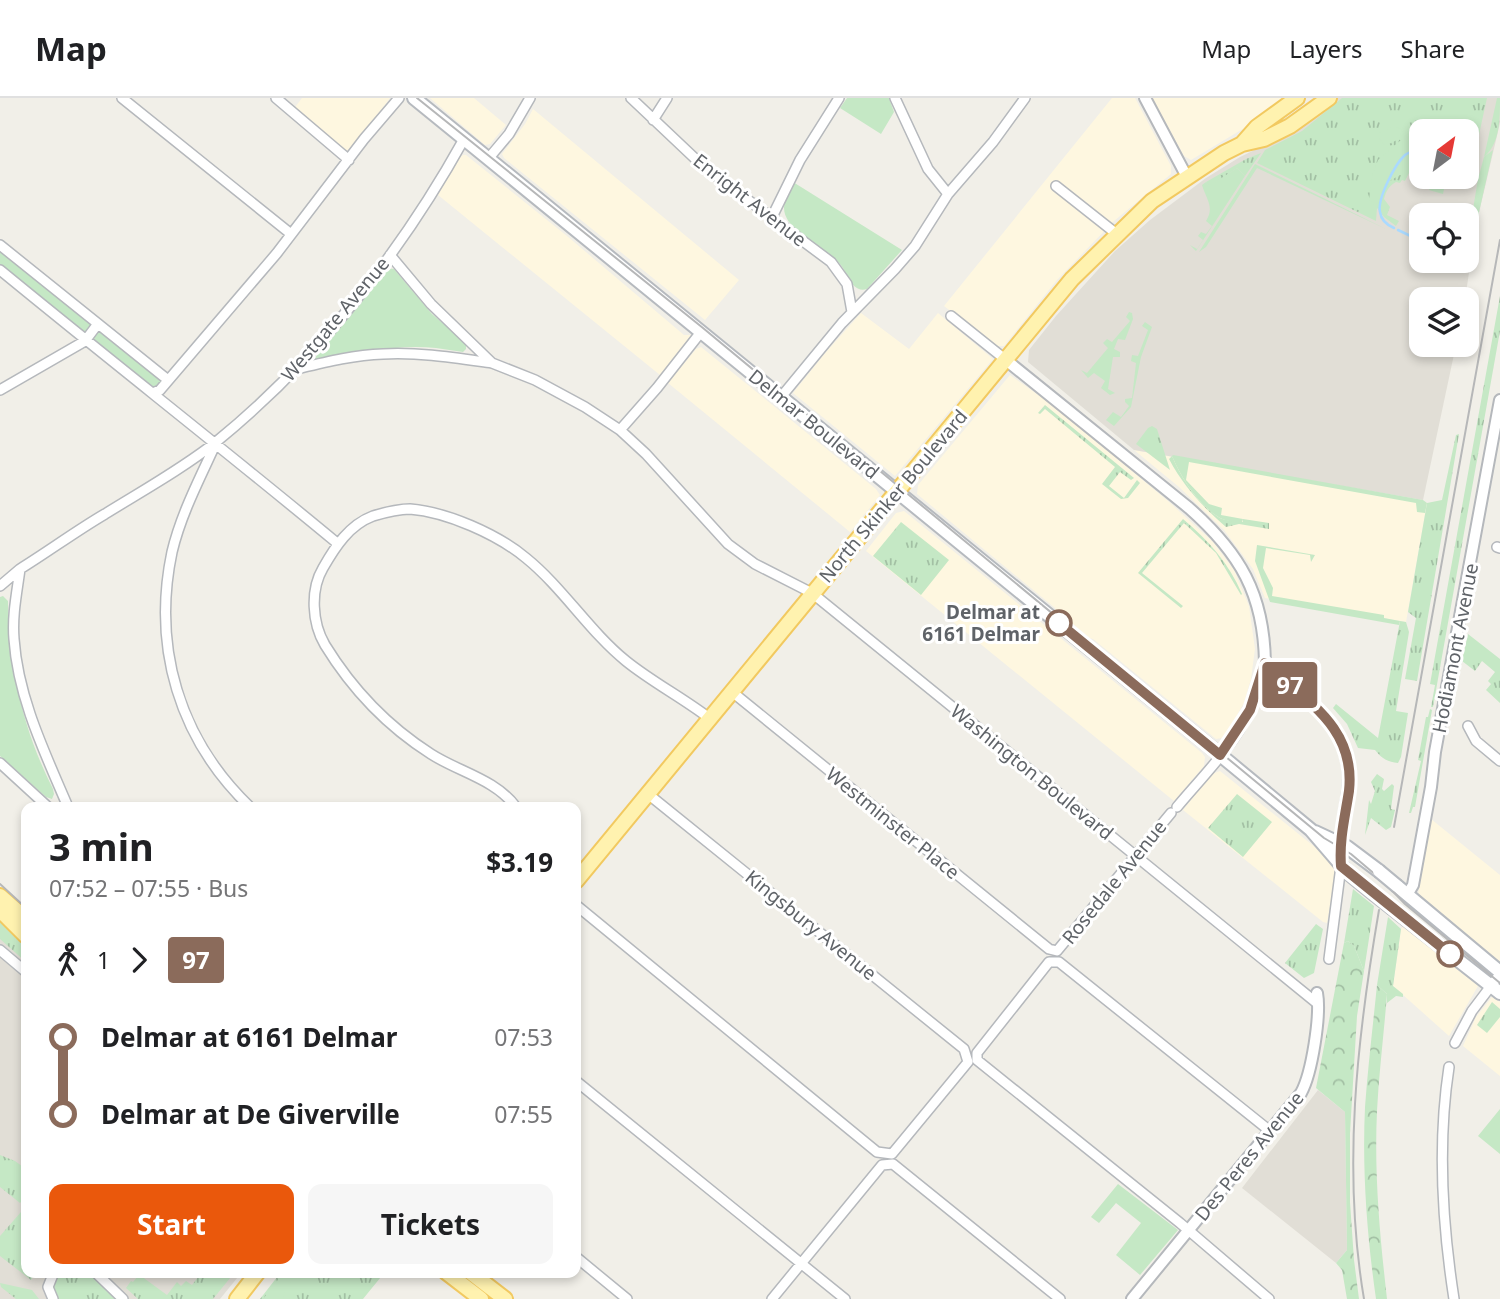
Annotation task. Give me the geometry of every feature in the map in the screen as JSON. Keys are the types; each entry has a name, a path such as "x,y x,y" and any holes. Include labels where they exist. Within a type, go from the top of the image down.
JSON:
{"main road":[{"name":"Delmar Boulevard","path":"414,98 1311,830 1341,866 1495,989"},
{"name":"North Skinker Boulevard","path":"581,875 1072,279 1152,201 1242,144 1257,127 1297,98"},
{"name":"North Skinker Boulevard","path":"1242,144 1264,139 1283,130 1329,98"},
{"name":"Delmar Boulevard","path":"1311,830 1340,843 1379,871 1500,973"},
{"path":"0,896 21,915"},
{"path":"0,910 21,931"},
{"path":"237,1299 253,1278"},
{"path":"454,1278 481,1299"},
{"path":"478,1278 505,1299"}],"street":[{"path":"122,98 291,234"},
{"path":"153,393 160,390 291,234 399,98"},
{"path":"488,159 509,134 530,98"},
{"name":"Enright Avenue","path":"631,98 704,167 839,270 847,284 852,312"},
{"path":"653,120 667,98"},
{"path":"771,219 800,160 839,98"},
{"path":"895,98 928,169 948,194"},
{"path":"781,397 852,312 915,246 948,194 993,142 1025,98"},
{"path":"1145,98 1187,177"},
{"path":"283,100 349,160"},
{"name":"Westgate Avenue","path":"0,586 20,569 166,477 216,442 297,369 390,255 464,139"},
{"path":"1056,186 1118,235"},
{"path":"0,245 168,380"},
{"path":"390,255 431,304 492,363"},
{"path":"0,270 85,341 216,442 337,543"},
{"path":"951,316 1006,360"},
{"path":"0,390 85,341 97,325"},
{"path":"620,430 701,332"},
{"path":"297,369 337,359 384,354 437,356 492,363"},
{"name":"Rosedale Avenue","path":"1006,360 1185,505 1225,544 1249,579 1262,620 1265,663 1250,710 1220,755 1057,951"},
{"name":"Washington Boulevard","path":"492,363 535,380 620,430 646,454 728,544 755,564 812,593 1135,855 1317,998"},
{"name":"Hodiamont Avenue","path":"1402,891 1414,881 1500,400"},
{"path":"216,442 190,497 173,550 164,602 167,656 182,708 208,758 246,802"},
{"path":"511,802 499,789 432,755 391,724 354,688 323,642 313,611 320,573 337,543 355,527 372,517 408,509 460,522 495,537 527,558 625,660 709,718"},
{"path":"20,569 14,608 17,665 35,731 66,802"},
{"path":"1265,663 1328,719 1346,748 1350,779 1340,843 1341,866 1329,960"},
{"name":"Westminster Place","path":"731,691 1049,949 1057,951"},
{"path":"1468,726 1476,741 1500,761"},
{"path":"0,763 43,802"},
{"name":"Kingsbury Avenue","path":"581,909 877,1152 892,1154 968,1062 964,1049 648,794"},
{"path":"0,950 21,968"},
{"name":"Rosedale Avenue","path":"1189,1230 977,1060 977,1053 1049,962 1059,962 1270,1131"},
{"path":"1455,1043 1472,1011 1495,989 1500,973"},
{"name":"Des Peres Avenue","path":"1132,1299 1304,1087 1318,1016 1317,998"},
{"path":"1449,1068 1443,1108 1441,1163 1454,1299"},
{"path":"581,1085 845,1299"},
{"path":"772,1299 882,1166 893,1164 1060,1299"},
{"path":"1189,1230 1269,1299"},
{"path":"581,1261 627,1299"},
{"path":"52,1278 48,1287 53,1299"},
{"path":"101,1278 123,1299"}],"shaded area":[{"path":"302,98 390,98 350,151 344,150 296,110"},
{"path":"430,98 474,98 506,125 490,144 485,145"},
{"path":"1112,98 1135,98 1171,166 1171,174 1114,221 1057,280 1004,346 996,346 944,306"},
{"path":"1152,98 1290,98 1191,160 1184,156"},
{"path":"1338,98 1500,98 1500,123 1479,212 1479,203 1409,203 1409,273 1469,273 1467,287 1409,287 1409,357 1453,357 1423,500 1134,450 1028,362 1029,350 1115,251 1150,220 1206,178 1240,157 1302,127"},
{"path":"533,109 739,280 705,320 504,158 502,154"},
{"path":"463,155 567,236 684,335 691,335 660,375 438,195 458,159"},
{"path":"861,313 909,349 938,313 993,359 895,476 793,393"},
{"path":"701,347 876,489 880,495 850,532 668,383 696,349"},
{"path":"1010,375 1051,404 1168,501 1213,542 1234,570 1249,606 1255,649 1244,703 1222,738 1216,739 1093,639 1084,637 1056,615 1055,608 917,494 918,485"},
{"path":"1134,450 1427,503 1406,622 1265,598 1253,569 1224,530 1179,487"},
{"path":"904,511 1202,753 1205,757 1204,766 1174,801 866,551 896,513"},
{"path":"1220,771 1336,864 1327,923 1183,810 1212,774"},
{"path":"1431,819 1500,875 1500,962 1418,895"},
{"path":"0,917 21,937 21,1278 237,1278 220,1299 0,1299"},
{"path":"1405,924 1478,986 1449,1036 1393,986 1401,929"},
{"path":"1492,997 1500,1002 1500,1076 1463,1046 1476,1017"},
{"path":"1318,1090 1345,1112 1347,1250 1336,1263 1242,1188"}],"green space":[{"path":"847,98 889,98 894,112 881,134 840,108"},
{"path":"1342,98 1487,98 1479,135 1479,119 1409,119 1409,173 1405,181 1396,182 1390,187 1384,199 1390,207 1387,215 1399,221 1396,226 1377,208 1376,221 1257,163 1265,150 1302,131"},
{"path":"1497,98 1500,98 1498,130 1493,145 1484,157"},
{"path":"1392,127 1405,129 1397,140 1385,146 1379,133"},
{"path":"1409,133 1409,159 1400,175 1386,183 1376,206 1369,200 1372,176 1378,160"},
{"path":"1493,150 1479,212 1479,203 1474,203 1484,157"},
{"path":"1261,153 1245,176 1237,168 1209,187 1206,182 1246,159"},
{"path":"1255,164 1388,230 1257,168 1206,247 1199,252"},
{"path":"1237,168 1245,176 1196,251 1190,245 1197,249 1203,240 1198,236 1201,232 1206,234 1212,226 1206,221 1210,207 1202,185 1206,182 1209,186"},
{"path":"793,182 902,250 867,289 862,290 853,285 838,262 790,224 784,208"},
{"path":"1429,189 1444,189 1443,194"},
{"path":"0,245 168,380 153,393 0,270"},
{"path":"386,268 394,269 432,314 466,343 466,349 463,352 407,347 322,361 315,359 319,350 358,307"},
{"path":"1500,296 1500,331 1431,707 1435,685 1430,684"},
{"path":"1129,312 1132,313 1133,319 1125,340 1118,339 1114,349 1120,352 1120,357 1113,357 1108,389 1115,393 1110,395 1101,388 1105,381 1094,373 1088,378 1081,370 1087,373 1108,348 1103,343 1107,339 1112,342 1130,321 1126,317"},
{"path":"1145,322 1152,327 1141,357 1131,407 1114,426 1106,420 1113,412 1121,417 1129,406 1125,399 1132,398 1136,363 1131,361 1132,355 1138,356 1148,330 1142,326"},
{"path":"1045,405 1134,478 1131,480 1120,472 1109,486 1124,498 1137,480 1140,483 1128,498 1121,499 1102,484 1115,467 1045,409 1038,413"},
{"path":"1152,426 1157,429 1170,470 1136,444"},
{"path":"1459,434 1417,681 1405,679 1416,618 1408,612 1427,503 1442,500 1456,435"},
{"path":"1173,455 1423,500 1427,503 1425,513 1417,512 1416,503 1189,462 1186,480 1209,504 1222,508 1221,515 1243,519 1242,523 1228,521 1212,513 1191,491"},
{"path":"1172,456 1192,491 1212,513 1228,520 1269,523 1269,529 1239,524 1226,527 1201,504 1187,487 1169,459"},
{"path":"1183,519 1201,535 1224,562 1241,595 1216,553 1184,523 1142,573 1183,606 1181,608 1138,573"},
{"path":"901,522 949,560 921,595 873,556"},
{"path":"1257,545 1315,555 1311,562 1310,555 1266,548 1263,568 1273,588 1272,596 1384,615 1384,618 1400,621 1399,625 1270,602 1255,561"},
{"path":"3,596 8,601 11,650 20,698 33,744 53,789 52,799 46,797 0,756 0,597"},
{"path":"1400,621 1406,622 1409,632 1396,711 1408,713 1398,763 1385,760 1375,750 1358,748 1347,724 1333,708 1336,704 1378,738"},
{"path":"1468,634 1500,659 1500,703 1486,690 1491,684 1488,681 1495,672 1482,661 1475,671 1462,661"},
{"path":"1430,709 1432,710 1415,807 1409,813 1421,761 1418,760 1426,717"},
{"path":"1377,774 1384,779 1384,791 1392,784 1394,786 1391,809 1395,810 1391,827 1386,830 1371,818 1365,835 1369,800 1371,804 1375,791 1371,782"},
{"path":"1237,794 1272,822 1243,857 1208,828"},
{"path":"1353,889 1374,906 1364,971 1354,946 1348,941 1344,943"},
{"path":"1388,917 1401,929 1393,986 1403,997 1396,996 1387,1003 1387,994 1377,985"},
{"path":"0,921 21,940 21,958 0,939"},
{"path":"1316,924 1323,929 1314,973 1304,978 1285,963"},
{"path":"1348,941 1354,946 1364,971 1357,1016 1350,1133 1350,1202 1359,1299 1347,1299 1342,1270 1336,1263 1347,1250 1345,1112 1316,1088 1344,943"},
{"path":"1377,985 1387,994 1376,1158 1387,1299 1376,1299 1365,1179 1365,1107"},
{"path":"1492,1002 1500,1009 1500,1017 1487,1033 1477,1025"},
{"path":"1500,1109 1500,1154 1478,1136"},
{"path":"0,1155 21,1165 21,1202 0,1187"},
{"path":"1118,1184 1178,1230 1140,1275 1116,1255 1141,1223 1116,1203 1099,1223 1091,1217"},
{"path":"21,1212 21,1272 0,1256 0,1236"},
{"path":"97,1278 119,1299 57,1299 54,1292 56,1279"},
{"path":"136,1278 144,1278 167,1295 177,1282 181,1286 186,1281 192,1285 197,1278 230,1278 213,1299 138,1299 126,1288"},
{"path":"276,1278 380,1278 363,1299 260,1299"},
{"path":"279,1278 292,1278 282,1299 263,1299"},
{"path":"0,1283 32,1290 39,1299 16,1299 1,1287"}],"waterway":[{"path":"1394,228 1385,222 1380,206 1392,174 1401,159 1409,153"},
{"path":"1398,230 1409,235"}],"tram line":[{"path":"417,98 827,431 857,452 1324,838 1351,854 1405,904 1500,983"},
{"path":"1394,827 1500,240"},
{"path":"0,884 21,903"},
{"path":"1364,1299 1357,1250 1353,1153 1364,1006 1379,910"}],"bus line":[{"name":"97","path":"1059,623 1220,755 1250,710 1265,663 1328,719 1346,748 1350,779 1340,843 1341,866 1450,954"}],"place":[{"name":"Delmar at 6161 Delmar","path":"1059,623"}]}
